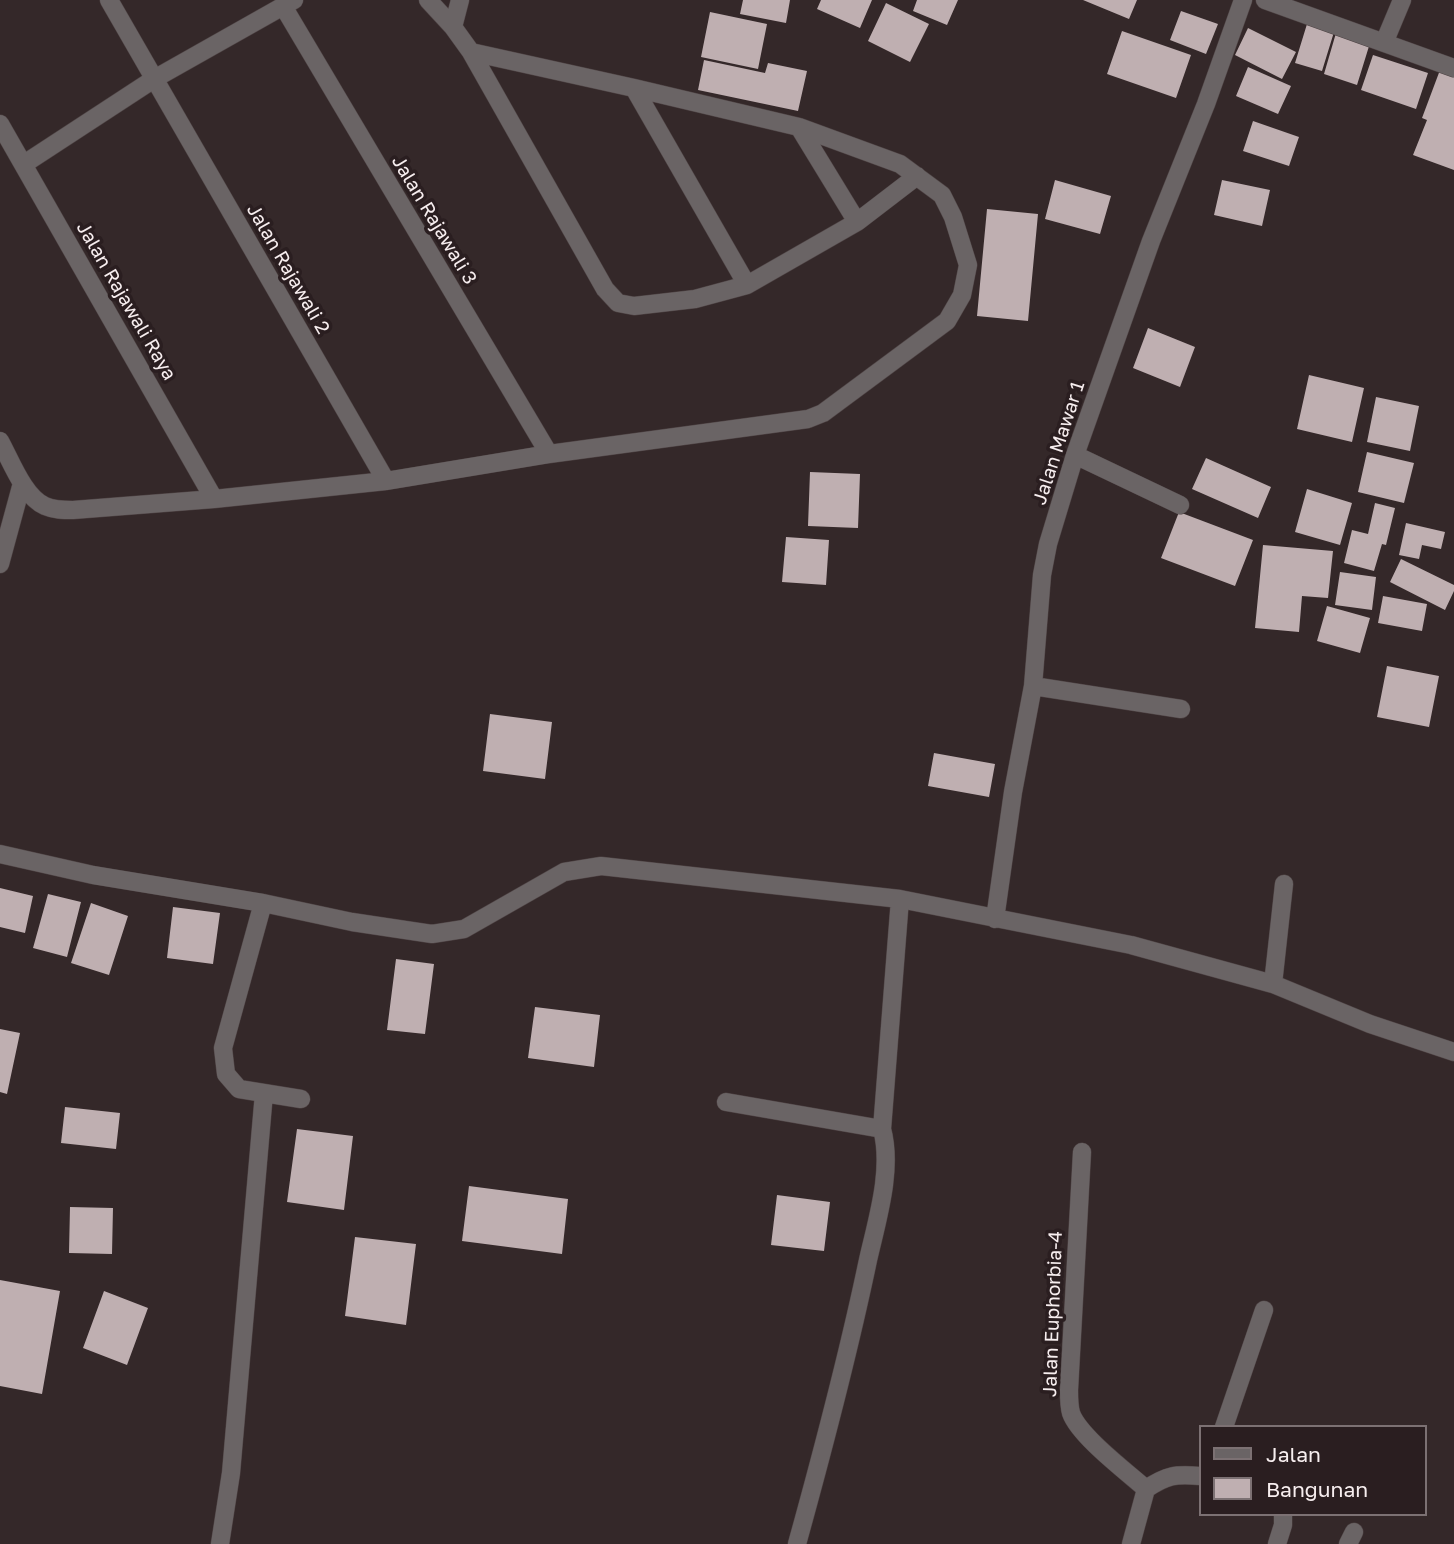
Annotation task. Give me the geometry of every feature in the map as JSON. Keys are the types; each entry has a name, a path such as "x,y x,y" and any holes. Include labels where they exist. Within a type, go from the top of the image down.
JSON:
{"street":[{"name":"Jalan Rajawali 2","path":"108,0 386,481"},
{"path":"428,0 471,52 605,289 618,303 634,306 695,299 747,285 857,222 917,176"},
{"path":"453,27 460,0"},
{"name":"Jalan Mawar 1","path":"995,919 1013,792 1032,686 1042,575 1048,544 1075,455 1151,241 1206,104 1243,0"},
{"path":"1265,0 1454,68"},
{"path":"1384,43 1402,0"},
{"path":"24,164 154,79 289,3"},
{"name":"Jalan Rajawali 3","path":"289,3 549,454"},
{"path":"0,441 31,496 43,506 57,510 73,510 386,481 549,454 808,419 823,413 947,321 962,295 968,265 953,217 942,195 900,164 799,127 471,52"},
{"path":"634,88 747,285"},
{"name":"Jalan Rajawali Raya","path":"0,124 214,499"},
{"path":"799,127 857,222"},
{"path":"1075,455 1180,505"},
{"path":"0,564 22,483"},
{"path":"1032,686 1181,709"},
{"path":"0,854 93,875 432,934 464,929 564,872 601,866 900,899 1131,945 1273,984 1370,1024 1454,1052"},
{"path":"1273,984 1284,884"},
{"path":"797,1544 839,1389 874,1235 885,1168 886,1144 882,1129 900,899"},
{"path":"263,903 223,1048 226,1074 239,1089 301,1099"},
{"path":"220,1544 232,1459 264,1093"},
{"path":"726,1102 882,1129"},
{"name":"Jalan Euphorbia-4","path":"1082,1152 1070,1413 1092,1441 1146,1489"},
{"path":"1225,1425 1264,1310"},
{"path":"1130,1544 1146,1489 1164,1478 1198,1476"},
{"path":"1277,1544 1283,1516"}],"building":[{"path":"743,0 790,0 786,23 740,14"},
{"path":"821,0 872,0 860,28 817,9"},
{"path":"917,0 958,0 947,25 913,11"},
{"path":"1083,0 1137,0 1129,19"},
{"path":"886,3 929,24 910,62 868,41"},
{"path":"1181,11 1218,24 1206,54 1170,40"},
{"path":"710,12 767,24 758,69 701,57"},
{"path":"1307,24 1334,32 1322,71 1295,63"},
{"path":"1248,28 1296,52 1282,79 1235,55"},
{"path":"1122,31 1191,55 1176,98 1107,74"},
{"path":"1336,33 1370,43 1357,85 1324,74"},
{"path":"1373,55 1428,73 1416,109 1361,90"},
{"path":"704,60 765,73 768,63 807,71 798,111 698,90"},
{"path":"1248,67 1291,86 1278,114 1236,96"},
{"path":"1440,70 1454,75 1454,170 1413,155 1427,120 1422,118"},
{"path":"1253,121 1299,137 1289,166 1243,151"},
{"path":"1055,180 1111,196 1100,234 1045,219"},
{"path":"1222,180 1270,190 1262,226 1214,215"},
{"path":"987,209 1038,214 1028,321 977,316"},
{"path":"1148,328 1195,347 1180,387 1133,368"},
{"path":"1309,375 1364,388 1352,442 1297,429"},
{"path":"1376,397 1419,406 1410,451 1367,442"},
{"path":"1367,452 1414,463 1404,503 1358,492"},
{"path":"1206,458 1271,487 1258,518 1192,489"},
{"path":"810,472 860,474 858,528 808,526"},
{"path":"1307,489 1352,503 1340,545 1295,532"},
{"path":"1375,503 1395,508 1386,545 1382,544 1374,571 1344,563 1352,530 1368,534"},
{"path":"1179,512 1253,540 1235,586 1161,558"},
{"path":"1406,523 1445,532 1441,549 1422,545 1419,559 1399,555"},
{"path":"786,537 829,540 826,585 782,582"},
{"path":"1263,545 1333,551 1328,598 1302,596 1299,632 1255,628"},
{"path":"1401,559 1454,585 1445,610 1390,582"},
{"path":"1340,572 1376,577 1372,610 1335,605"},
{"path":"1383,596 1427,604 1422,631 1378,623"},
{"path":"1327,606 1370,618 1360,653 1317,641"},
{"path":"1387,666 1439,676 1429,727 1377,717"},
{"path":"490,714 552,722 545,779 483,771"},
{"path":"934,753 995,764 989,797 928,786"},
{"path":"0,888 33,896 25,933 0,927"},
{"path":"48,894 81,902 67,957 33,948"},
{"path":"91,903 128,916 109,975 71,963"},
{"path":"173,907 220,913 213,964 167,958"},
{"path":"396,959 434,964 425,1034 387,1030"},
{"path":"535,1007 600,1015 594,1067 528,1058"},
{"path":"0,1029 20,1033 7,1094 0,1092"},
{"path":"65,1107 120,1113 116,1149 61,1143"},
{"path":"297,1129 353,1136 344,1210 287,1202"},
{"path":"469,1186 568,1199 562,1254 462,1241"},
{"path":"777,1195 830,1202 824,1251 771,1245"},
{"path":"70,1207 113,1208 112,1254 69,1253"},
{"path":"355,1237 416,1244 406,1325 345,1316"},
{"path":"0,1280 60,1291 42,1394 0,1386"},
{"path":"104,1291 148,1308 127,1365 83,1348"}]}
